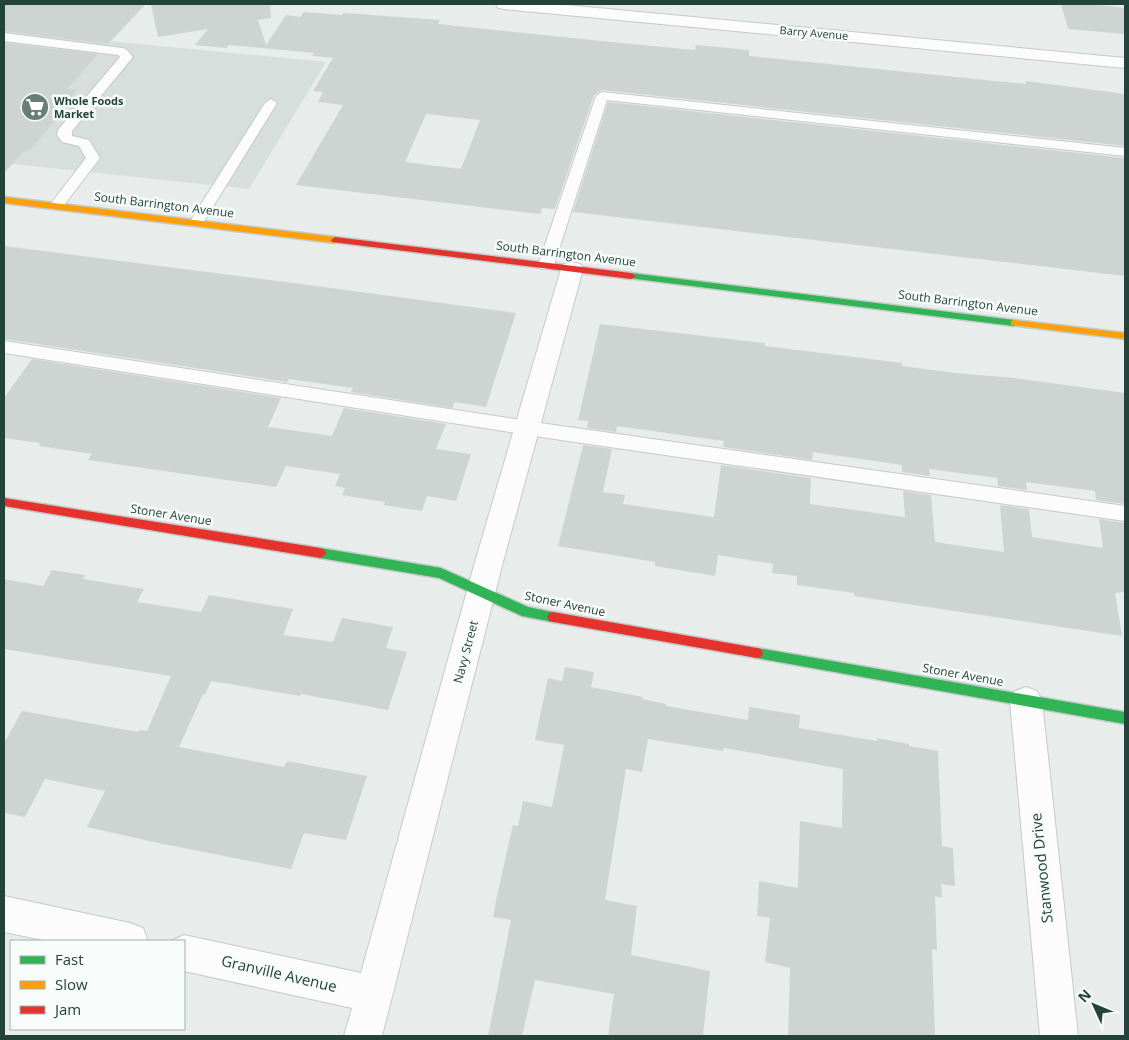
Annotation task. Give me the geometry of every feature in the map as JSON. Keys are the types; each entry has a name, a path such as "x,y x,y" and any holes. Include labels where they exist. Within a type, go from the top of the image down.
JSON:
{"street":[{"name":"Barry Avenue","path":"504,4 1125,63"},
{"name":"South Barrington Avenue","path":"4,200 1125,336"},
{"name":"Navy Street","path":"363,1036 528,428 559,267"},
{"name":"Stoner Avenue","path":"4,502 441,573 526,612 1125,718"},
{"name":"Stanwood Drive","path":"1026,701 1059,1036"},
{"path":"4,914 125,940"},
{"name":"Granville Avenue","path":"185,953 375,994"}],"lane":[{"path":"4,37 126,54 126,59 65,130 64,135 67,139 84,143 93,158 56,206"},
{"path":"559,267 602,96 1125,152"},
{"path":"196,223 271,103"},
{"path":"4,347 528,428 1125,514"}],"shaded area":[{"path":"4,30 326,62 249,189 4,163"}],"building":[{"path":"4,4 146,4 108,44 4,31"},
{"path":"151,4 270,4 271,18 258,20 266,45 286,15 300,17 304,12 342,15 343,13 440,20 438,24 695,50 696,45 749,50 749,56 1026,84 1026,81 1125,95 1125,146 602,90 594,95 555,209 542,208 540,214 296,185 343,105 318,102 323,92 313,91 333,58 312,56 314,53 229,45 226,48 195,45 208,29 158,37","holes":["426,114 480,120 461,169 405,162"]},
{"path":"1061,4 1092,4 1125,8 1125,34 1068,29"},
{"path":"4,43 98,54 67,89 77,90 58,112 62,113 30,150 24,151 4,173"},
{"path":"608,102 1125,158 1125,276 573,212"},
{"path":"4,246 516,313 486,407 455,402 452,408 351,392 353,388 289,379 287,382 4,339"},
{"path":"600,324 765,343 765,346 902,363 902,366 1015,378 1125,393 1125,504 1096,500 1095,491 1026,482 1027,490 998,486 997,478 929,469 930,476 902,472 902,465 813,452 812,460 723,447 724,441 617,426 616,432 587,428 588,421 578,420"},
{"path":"32,359 281,398 268,427 332,436 344,408 446,424 436,449 471,454 456,501 427,496 422,511 384,505 385,502 342,495 345,488 335,486 340,474 286,466 276,487 88,460 92,454 39,446 40,443 4,438 4,398"},
{"path":"583,445 612,449 603,492 625,495 623,504 714,517 721,465 811,478 810,504 905,517 903,491 931,495 935,542 1004,552 1000,505 1029,509 1032,537 1103,548 1099,519 1125,523 1125,592 1115,593 1122,636 854,596 854,593 797,585 797,576 772,573 773,564 718,555 715,576 655,566 655,562 558,546"},
{"path":"52,570 85,575 83,579 144,589 137,602 201,612 209,595 293,609 283,635 333,642 342,618 393,627 386,648 407,652 388,710 301,694 300,696 211,681 205,695 203,694 179,747 284,767 287,761 367,776 346,840 304,833 291,869 158,843 87,827 105,791 45,779 25,817 4,813 4,743 22,711 138,732 140,730 147,731 171,676 4,649 4,579 43,586"},
{"path":"565,667 594,672 591,687 643,697 642,699 666,704 666,706 748,720 749,707 800,715 799,728 877,741 877,738 938,751 942,846 953,848 955,886 941,884 942,898 935,896 937,950 932,949 935,1036 788,1036 790,968 765,962 770,918 757,916 759,881 798,888 800,821 842,828 843,769 724,748 723,751 648,739 642,772 626,769 605,900 637,906 631,955 710,971 703,1036 608,1036 614,994 535,980 522,1036 488,1036 511,920 493,917 498,891 513,825 518,826 523,801 552,807 564,745 535,740 548,678 562,681"}],"traffic: fast":[{"path":"631,276 1014,323"},
{"path":"320,553 441,573 526,612 553,617"},
{"path":"757,653 1125,718"}],"traffic: slow":[{"path":"4,200 335,240"},
{"path":"1014,323 1125,336"}],"traffic: jam":[{"path":"335,240 631,276"},
{"path":"4,502 320,553"},
{"path":"553,617 757,653"}],"place":[{"name":"Whole Foods Market","path":"35,107"}]}
